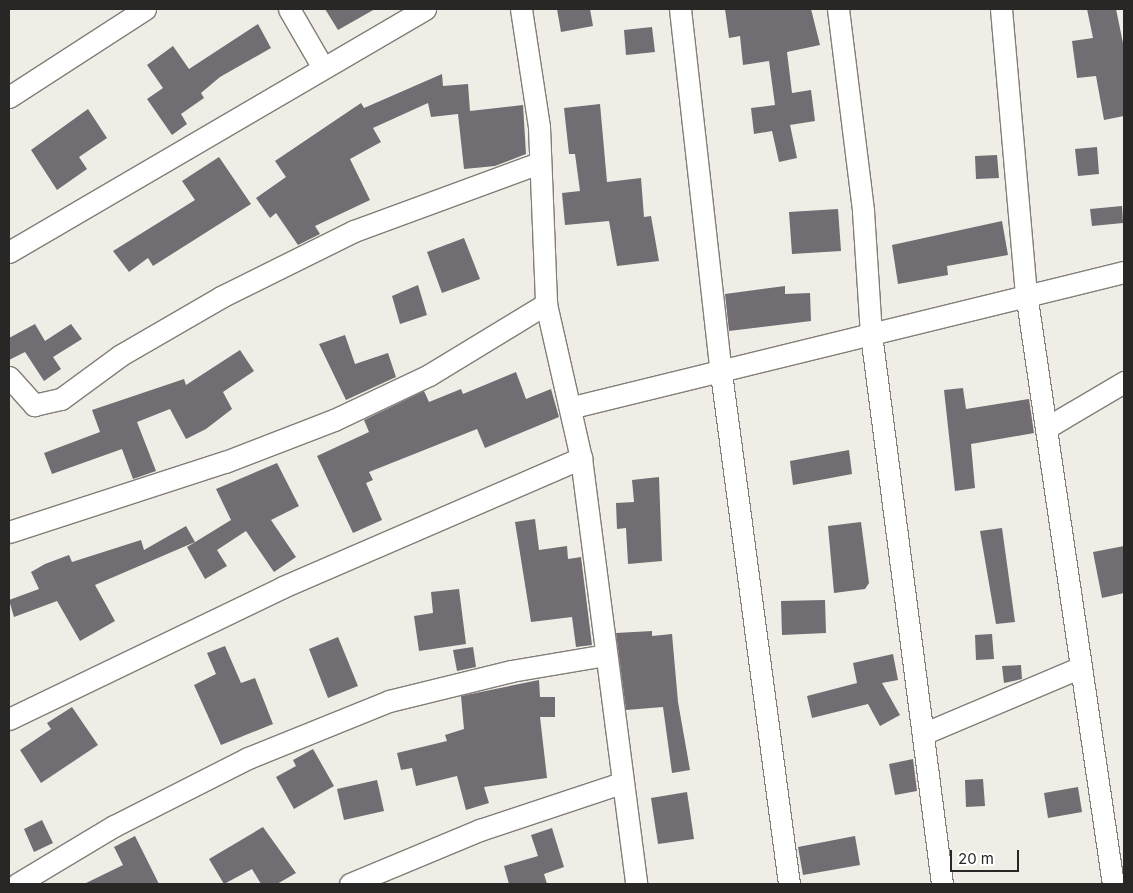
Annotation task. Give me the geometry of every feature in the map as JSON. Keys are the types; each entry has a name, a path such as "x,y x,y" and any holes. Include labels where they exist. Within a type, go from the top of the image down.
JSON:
{"street":[{"path":"9,97 145,9"},
{"path":"289,9 322,66"},
{"path":"9,252 322,66 425,9"},
{"path":"521,9 539,127 546,304 573,407 582,458 621,783 636,884"},
{"path":"680,9 721,373 789,884"},
{"path":"838,9 863,211 871,334 925,733 942,884"},
{"path":"1001,9 1026,293 1113,884"},
{"path":"9,377 34,405 61,399 121,355 204,307 354,231 539,163"},
{"path":"573,407 721,373 1026,293 1124,272"},
{"path":"9,532 225,462 334,420 430,375 546,304"},
{"path":"1046,428 1124,382"},
{"path":"9,719 283,586 582,458"},
{"path":"17,884 114,826 248,758 389,701 511,671 606,655"},
{"path":"925,733 1081,667"},
{"path":"350,884 480,830 621,783"}],"building":[{"path":"325,9 375,9 338,30"},
{"path":"557,9 590,9 593,26 561,32"},
{"path":"725,9 811,9 820,45 787,52 792,93 811,90 815,121 790,125 797,158 779,162 772,131 754,134 751,108 775,105 769,61 743,65 740,36 729,38"},
{"path":"1087,9 1116,9 1124,48 1124,116 1104,120 1096,76 1077,78 1072,41 1093,38"},
{"path":"258,24 271,48 220,77 201,93 204,98 181,114 187,124 172,135 147,99 163,88 147,65 173,46 189,69"},
{"path":"652,27 655,52 626,55 624,30"},
{"path":"442,74 443,86 468,84 470,111 523,105 526,154 495,166 464,169 458,114 431,117 428,103 373,128 381,142 350,159 370,200 315,226 320,234 298,245 276,213 270,218 256,198 286,177 275,161 361,103 364,108"},
{"path":"600,104 607,182 641,178 644,217 651,216 659,261 617,266 609,221 565,225 562,193 580,191 575,154 569,154 564,108"},
{"path":"88,109 107,138 79,157 87,169 57,190 31,150"},
{"path":"1097,147 1099,174 1078,176 1075,149"},
{"path":"997,155 999,178 976,179 975,156"},
{"path":"219,157 251,204 153,266 148,258 129,272 113,251 195,200 182,181"},
{"path":"1122,206 1123,223 1092,226 1090,209"},
{"path":"838,209 841,251 792,254 789,212"},
{"path":"1002,221 1008,255 947,266 948,275 898,284 892,245"},
{"path":"464,238 480,279 442,293 427,252"},
{"path":"418,285 427,315 400,324 392,296"},
{"path":"785,286 785,294 810,293 811,321 729,331 725,294"},
{"path":"35,324 45,341 71,324 82,339 53,357 61,369 44,381 25,352 9,360 9,338"},
{"path":"345,335 355,364 388,353 396,377 346,400 319,344"},
{"path":"240,350 254,371 223,392 232,409 206,429 186,439 170,409 137,422 156,471 133,479 122,449 52,474 44,453 100,432 92,410 184,379 186,385"},
{"path":"516,372 526,399 551,389 559,417 485,448 477,429 369,472 373,480 366,483 382,520 353,533 317,456 369,432 364,420 424,391 429,402 461,389 463,394"},
{"path":"963,388 966,409 1029,399 1034,433 971,444 975,488 955,491 944,390"},
{"path":"849,450 852,474 793,485 790,461"},
{"path":"277,463 299,506 271,520 296,557 274,572 246,531 217,550 227,566 205,579 187,547 231,520 216,489"},
{"path":"659,477 662,561 628,564 626,528 617,529 616,503 634,502 632,480"},
{"path":"535,519 539,550 567,546 568,559 581,557 592,645 576,647 572,617 531,622 515,522"},
{"path":"861,522 869,583 865,589 834,593 828,526"},
{"path":"186,526 195,542 95,585 115,621 80,641 57,601 14,617 9,600 39,589 31,572 45,564 69,555 72,562 141,540 144,550"},
{"path":"1002,528 1015,622 996,624 980,531"},
{"path":"1124,546 1124,593 1102,598 1093,552"},
{"path":"459,589 466,644 419,651 414,616 433,613 431,592"},
{"path":"825,600 826,633 782,635 781,601"},
{"path":"652,631 652,636 672,634 678,702 690,770 672,773 663,707 626,710 616,633"},
{"path":"992,634 994,659 976,660 975,635"},
{"path":"338,637 358,686 328,698 309,649"},
{"path":"225,646 241,683 255,678 273,724 221,745 194,685 216,674 207,653"},
{"path":"473,647 476,667 457,671 453,650"},
{"path":"893,654 898,680 882,683 900,715 880,726 868,704 812,718 807,696 857,683 853,663"},
{"path":"1021,665 1022,679 1004,683 1002,666"},
{"path":"539,680 540,697 555,697 555,717 540,717 547,778 484,787 489,803 466,810 457,776 416,786 412,768 401,770 397,753 447,741 445,735 464,729 461,696"},
{"path":"72,707 98,745 41,783 20,750 51,729 47,723"},
{"path":"313,749 334,786 294,809 276,777 296,766 293,760"},
{"path":"913,759 917,791 895,795 889,764"},
{"path":"983,779 985,806 966,807 965,780"},
{"path":"377,780 384,811 344,820 337,789"},
{"path":"1078,787 1082,812 1048,818 1044,793"},
{"path":"687,792 694,839 658,844 651,798"},
{"path":"42,820 53,843 34,852 24,829"},
{"path":"263,827 296,873 277,884 261,884 252,869 224,884 209,859"},
{"path":"552,828 564,867 544,874 547,884 509,884 504,866 538,856 531,835"},
{"path":"135,836 159,884 84,884 123,865 114,847"},
{"path":"855,836 860,865 803,875 798,847"}]}
